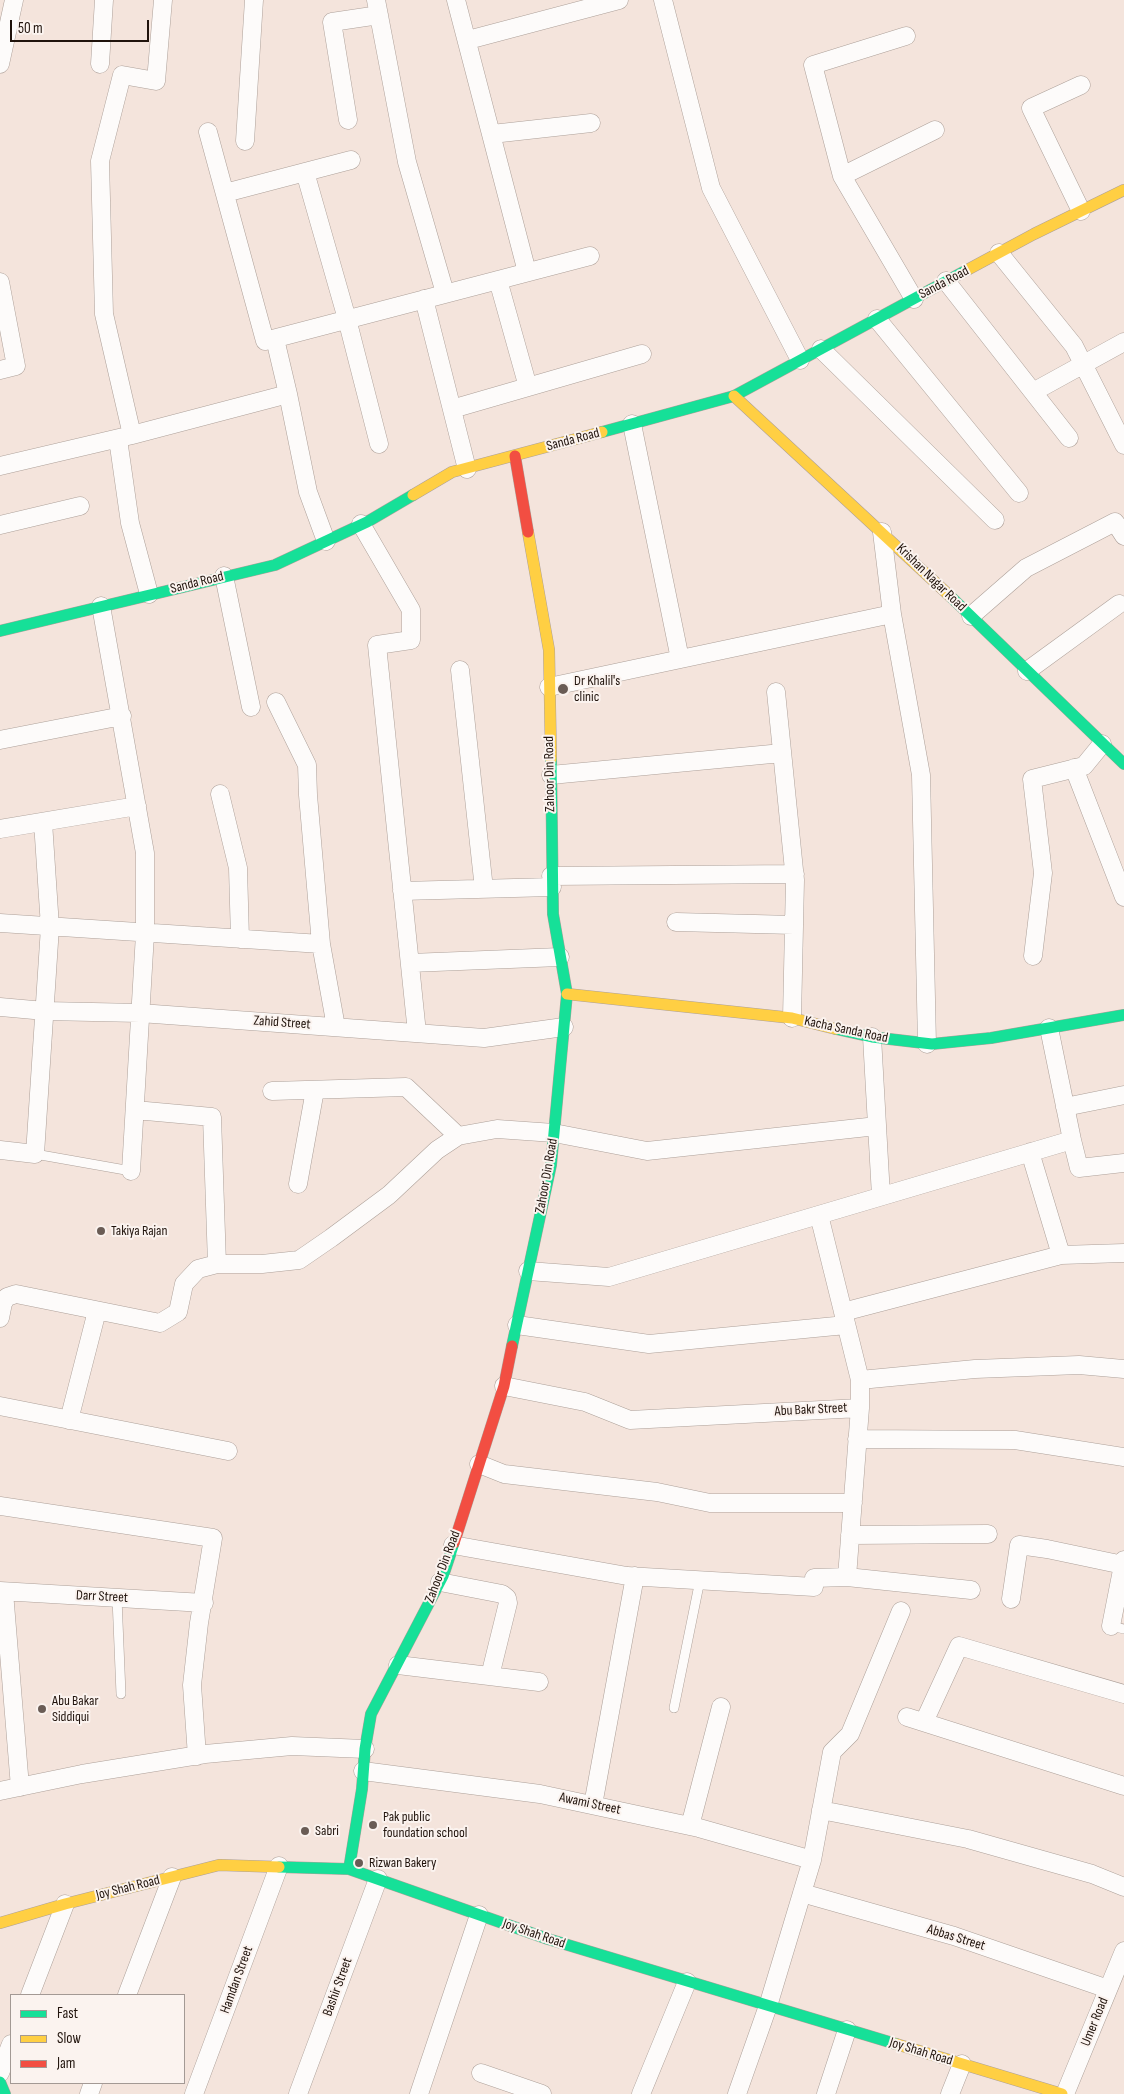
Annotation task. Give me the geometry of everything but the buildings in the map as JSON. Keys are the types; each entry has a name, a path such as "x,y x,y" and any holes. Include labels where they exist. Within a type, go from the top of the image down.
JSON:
{"street":[{"path":"0,64 14,0"},
{"path":"100,64 104,0"},
{"path":"149,594 130,523 125,437 104,314 100,161 122,75 156,81 163,0"},
{"path":"245,140 254,0"},
{"path":"456,0 468,40 527,272"},
{"path":"468,40 619,0"},
{"path":"663,0 711,188 800,360"},
{"path":"348,120 332,22 378,8 407,162 445,293"},
{"path":"906,36 813,65 842,176 914,299"},
{"path":"1081,85 1031,108 1081,211"},
{"path":"492,134 591,123"},
{"path":"842,176 935,130"},
{"path":"208,132 265,341 590,256"},
{"path":"225,193 351,160"},
{"path":"305,172 347,319 379,444"},
{"name":"Sanda Road","path":"0,631 275,565 362,524 452,472 734,396 999,253 1124,190"},
{"path":"999,253 1074,346 1124,445"},
{"path":"498,280 528,387"},
{"path":"946,281 1069,438"},
{"path":"0,282 16,366 0,370"},
{"path":"424,299 467,469"},
{"path":"877,319 1019,493"},
{"path":"275,339 308,492 326,541"},
{"path":"1034,392 1124,342"},
{"path":"821,349 995,520"},
{"path":"452,409 642,354"},
{"path":"0,466 125,437 288,394"},
{"name":"Krishan Nagar Road","path":"734,396 882,532 1124,764"},
{"path":"632,424 680,659"},
{"name":"Zahoor Din Road","path":"348,1869 362,1789 365,1749 371,1714 440,1582 453,1545 504,1386 551,1165 567,994 553,914 549,650 515,456"},
{"path":"0,525 80,506"},
{"path":"971,616 1026,568 1114,522 1124,536"},
{"path":"362,524 412,610 411,640 377,645 417,1033"},
{"path":"882,532 892,614 920,775 926,1044"},
{"path":"224,576 251,707"},
{"path":"1027,672 1119,604"},
{"path":"101,606 145,853 145,934 131,1171"},
{"path":"549,686 892,614"},
{"path":"460,670 484,889"},
{"path":"776,692 795,874 792,1018"},
{"path":"276,702 307,765 320,944 336,1027"},
{"path":"0,740 122,716"},
{"path":"1033,956 1043,873 1032,779 1084,766 1102,744"},
{"path":"551,775 782,752"},
{"path":"1074,768 1124,897"},
{"path":"220,794 238,868 240,939"},
{"path":"0,829 137,806"},
{"path":"0,1150 35,1154 50,927 44,822"},
{"path":"402,891 484,889 552,882 795,874"},
{"path":"676,922 794,925"},
{"path":"0,923 320,944"},
{"path":"410,963 560,957"},
{"name":"Kacha Sanda Road","path":"567,994 792,1018 872,1037 926,1044 991,1038 1124,1015"},
{"name":"Zahid Street","path":"0,1007 45,1011 140,1013 484,1038 564,1027"},
{"path":"1049,1028 1079,1168 1124,1163"},
{"path":"872,1037 881,1196"},
{"path":"272,1091 406,1087 458,1136"},
{"path":"298,1184 315,1090"},
{"path":"1065,1107 1124,1095"},
{"path":"134,1110 212,1117 216,1264"},
{"path":"0,1318 6,1296 16,1294 160,1323 178,1312 184,1284 198,1269 216,1264 262,1264 299,1260 389,1195 438,1150 458,1136 497,1129 554,1133 647,1151 877,1126"},
{"path":"528,1271 609,1277 1072,1140"},
{"path":"1030,1152 1061,1255"},
{"name":"Abu Bakr Street","path":"504,1386 585,1402 630,1420 860,1408 860,1380 819,1215"},
{"path":"517,1325 649,1344 844,1319 1061,1255 1124,1253"},
{"path":"69,1420 97,1311"},
{"path":"860,1380 974,1369 1079,1365 1124,1368"},
{"path":"0,1406 228,1451"},
{"path":"847,1577 860,1408"},
{"path":"857,1439 1015,1440 1124,1457"},
{"path":"479,1464 504,1474 657,1492 710,1503 853,1504"},
{"path":"0,1506 214,1538 199,1623 192,1685 197,1756"},
{"path":"850,1534 988,1534"},
{"path":"453,1545 635,1576 814,1587 814,1578 847,1577 971,1590"},
{"path":"1012,1599 1019,1545 1124,1562 1118,1628"},
{"path":"593,1805 635,1576"},
{"path":"440,1582 502,1594 507,1598 508,1604 490,1676"},
{"path":"2,1591 4,1633 20,1787"},
{"name":"Darr Street","path":"2,1591 204,1603"},
{"path":"737,2094 768,2006 812,1860 832,1752 850,1734 901,1611"},
{"path":"924,1722 959,1646 1124,1694"},
{"path":"398,1665 539,1682"},
{"path":"690,1826 721,1707"},
{"path":"907,1717 1124,1786"},
{"path":"0,1791 82,1774 197,1756 292,1746 365,1749"},
{"name":"Awami Street","path":"363,1771 540,1794 690,1826 812,1860"},
{"path":"821,1810 968,1838 1092,1874 1124,1887"},
{"name":"Joy Shah Road","path":"0,1922 219,1865 348,1869 548,1939 1056,2093"},
{"name":"Hamdan Street","path":"194,2094 279,1866"},
{"path":"127,1994 172,1877"},
{"name":"Bashir Street","path":"298,2094 378,1879"},
{"name":"Abbas Street","path":"802,1893 954,1936 1108,1989"},
{"path":"30,1994 65,1904"},
{"path":"419,2094 479,1915"},
{"name":"Umer Road","path":"1056,2093 1108,1989 1124,1950"},
{"path":"641,2094 687,1982"},
{"path":"826,2094 847,2030"},
{"path":"0,2073 10,2047"},
{"path":"950,2094 962,2064"},
{"path":"481,2073 542,2094"},
{"path":"0,2082 5,2094"}],"lane":[{"path":"35,1154 131,1171"},
{"path":"674,1708 700,1580"},
{"path":"117,1598 121,1694"}],"traffic: fast":[{"path":"602,432 734,396 967,270"},
{"path":"0,631 275,565 367,522 413,495"},
{"path":"951,597 1124,764"},
{"path":"512,1346 551,1165 567,994 553,914 551,759"},
{"path":"836,1029 872,1037 932,1044 991,1038 1124,1015"},
{"path":"349,1869 362,1789 365,1749 371,1714 443,1576 454,1543"},
{"path":"279,1867 349,1869 548,1939 896,2044"},
{"path":"0,2082 5,2094"}],"traffic: slow":[{"path":"967,270 1034,234 1124,190"},
{"path":"734,396 951,597"},
{"path":"413,495 452,472 602,432"},
{"path":"528,532 549,650 551,759"},
{"path":"567,994 792,1018 836,1029"},
{"path":"0,1923 65,1904 219,1865 279,1867"},
{"path":"896,2044 1062,2094"}],"traffic: jam":[{"path":"515,456 528,532"},
{"path":"454,1543 504,1386 512,1346"}],"place":[{"name":"Dr Khalil's clinic","path":"563,689"},
{"name":"Takiya Rajan","path":"101,1231"},
{"name":"Abu Bakar Siddiqui","path":"42,1709"},
{"name":"Pak public foundation school","path":"373,1825"},
{"name":"Sabri","path":"305,1831"},
{"name":"Rizwan Bakery","path":"359,1863"}]}
